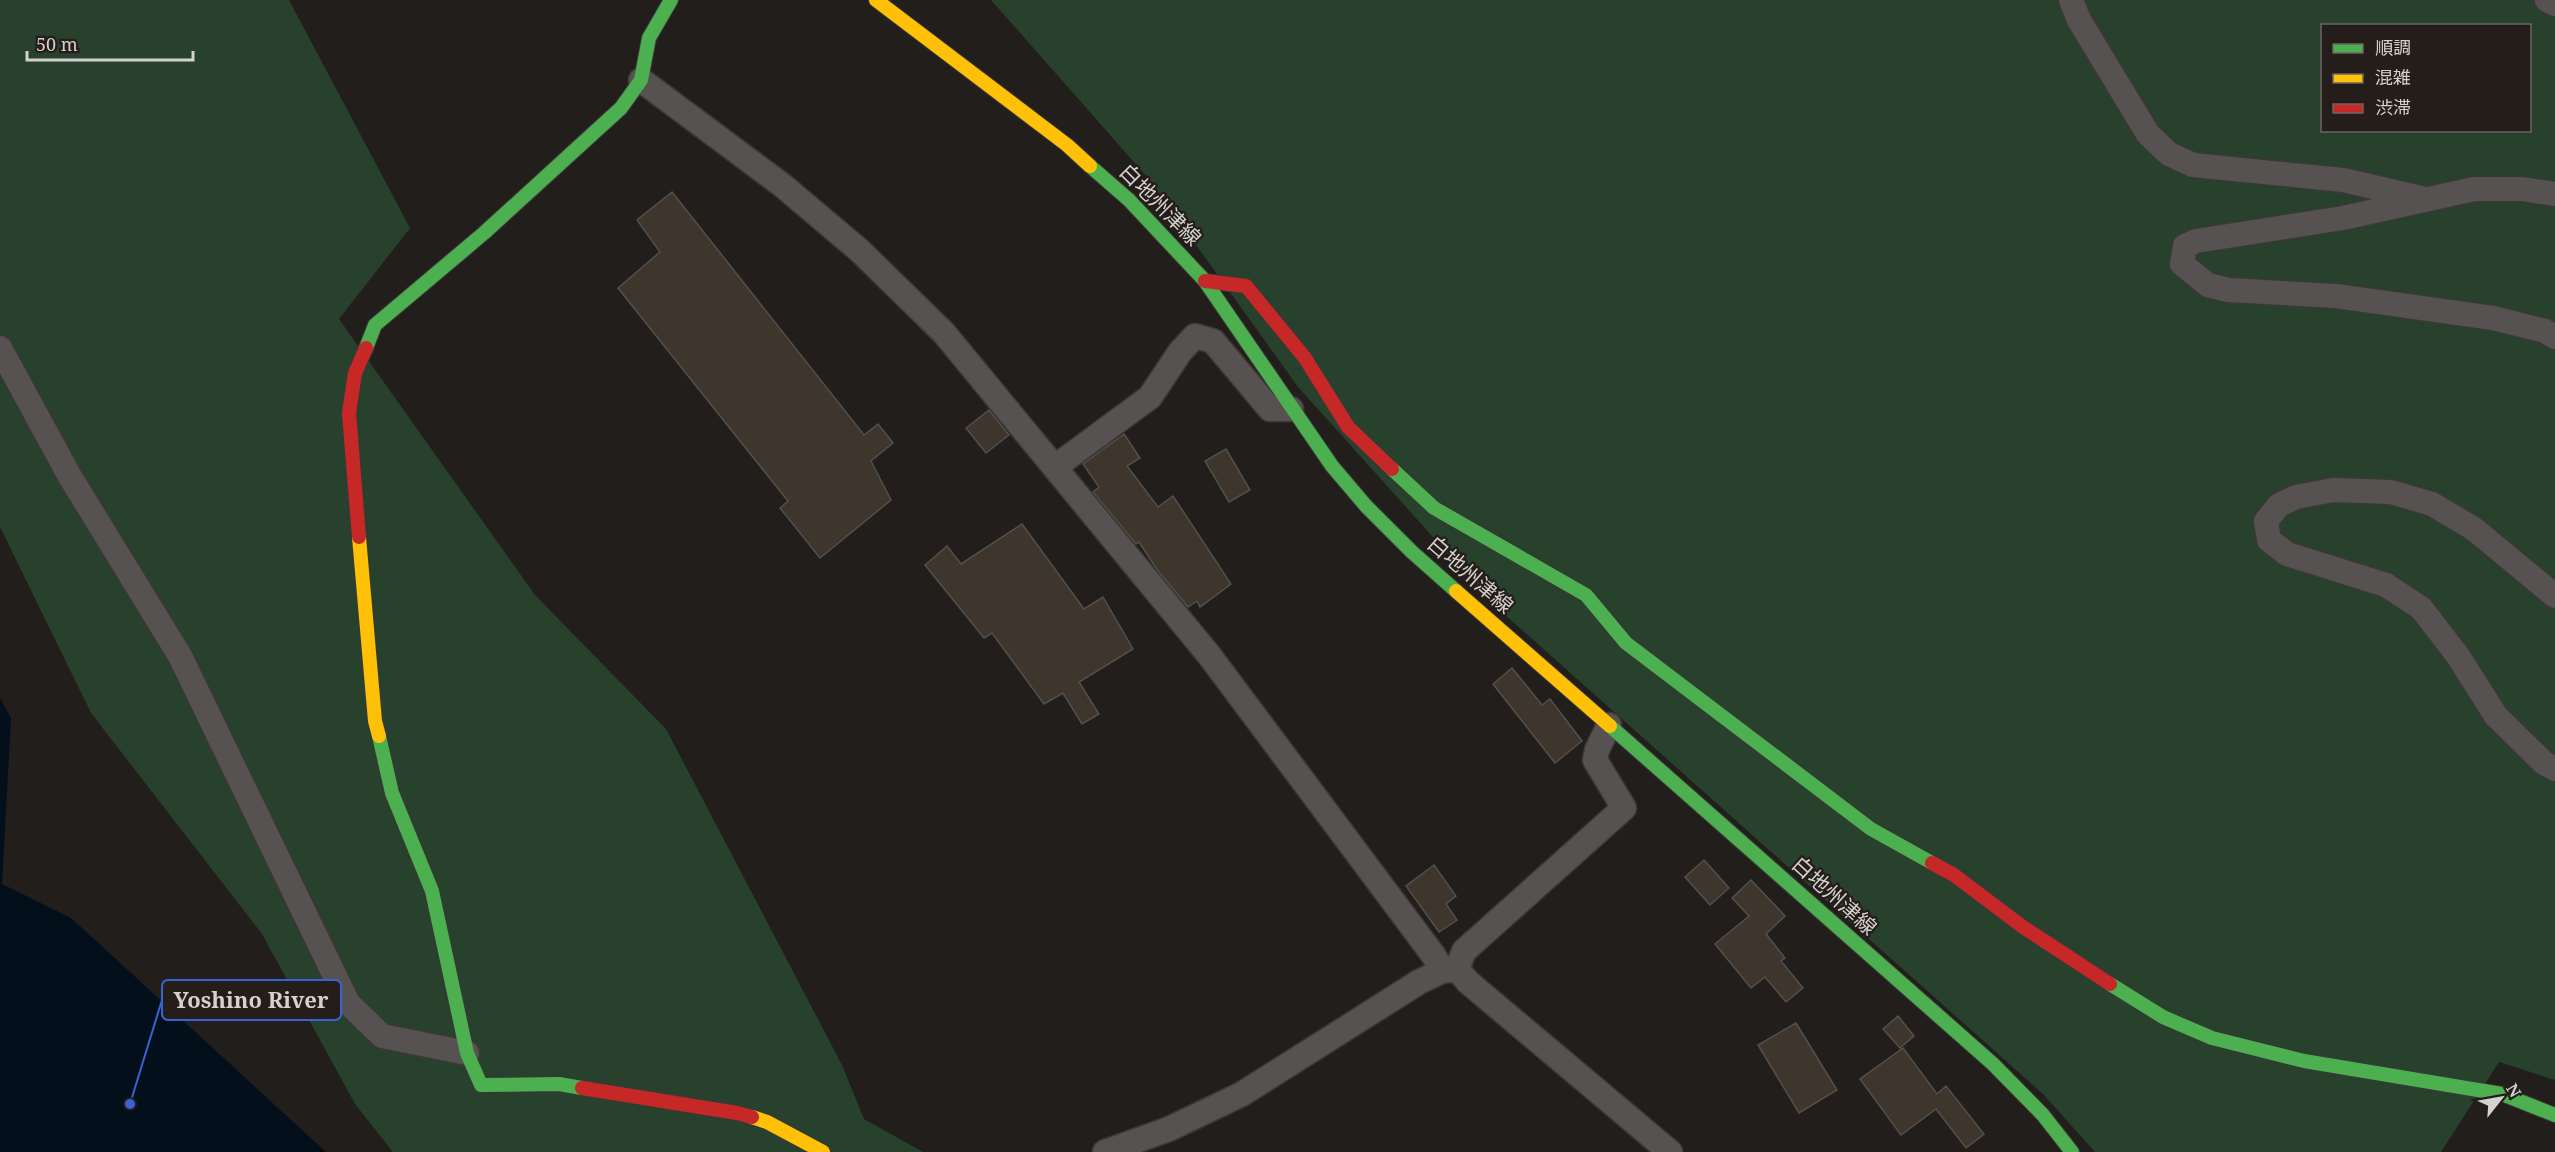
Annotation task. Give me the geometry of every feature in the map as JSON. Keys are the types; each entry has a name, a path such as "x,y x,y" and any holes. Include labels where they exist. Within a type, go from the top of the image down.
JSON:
{"street":[{"path":"671,0 649,38 641,80 621,108 501,218 375,325 354,373 349,413 375,721 392,793 432,891 467,1053 481,1085 559,1084 737,1113 767,1122 822,1152"},
{"name":"白地州津線","path":"876,0 1067,145 1129,200 1205,281 1291,409 1346,482 1412,552 1993,1064 2043,1115 2072,1152"},
{"path":"2071,0 2079,21 2148,134 2169,154 2193,165 2343,180 2426,199"},
{"path":"2547,0 2555,4"},
{"path":"641,80 782,185 859,250 944,333 1209,655 1434,956 1670,1152"},
{"path":"2555,194 2522,189 2474,189 2343,219 2196,241 2185,246 2182,264 2208,285 2228,290 2336,296 2482,316 2545,331 2555,337"},
{"path":"1205,281 1246,286 1305,358 1348,426 1434,508 1586,594 1626,643 1871,829 1954,874 2023,927 2163,1017 2212,1038 2304,1061 2502,1094 2555,1115"},
{"path":"1055,467 1150,397 1180,352 1195,336 1213,341 1270,409 1291,409"},
{"path":"0,348 69,475 180,656 348,1003 382,1036 467,1053"},
{"path":"2555,596 2474,529 2432,504 2391,492 2333,490 2296,497 2279,505 2266,521 2268,540 2287,554 2386,585 2421,608 2458,656 2496,716 2544,763 2555,770"},
{"path":"1105,1152 1169,1129 1242,1094 1419,982 1449,970 1464,951 1624,808 1595,760 1597,750 1609,725"}],"green space":[{"path":"0,0 289,0 410,228 339,319 535,595 666,729 842,1065 864,1119 923,1152 393,1152 355,1104 262,934 91,713 0,527"},
{"path":"991,0 2555,0 2555,1080 2499,1062 2441,1152 2095,1152 2043,1094 1495,606 1298,387 1148,178"}],"water":[{"path":"0,698 11,718 2,884 71,918 326,1152 0,1152"}],"building":[{"path":"672,192 864,435 878,424 893,443 871,461 891,500 820,558 780,508 788,501 618,288 660,252 637,220"},
{"path":"989,410 1009,435 986,453 966,428"},
{"path":"1124,434 1140,458 1127,466 1158,507 1173,496 1231,584 1200,607 1197,601 1188,607 1158,571 1139,542 1136,544 1093,492 1099,487 1083,464"},
{"path":"1226,449 1250,490 1229,502 1205,461"},
{"path":"1022,524 1084,609 1103,597 1133,649 1079,682 1099,714 1082,724 1063,693 1044,704 992,633 984,638 925,565 947,546 961,564"},
{"path":"1512,668 1542,705 1550,699 1582,741 1555,763 1493,684"},
{"path":"1704,860 1729,888 1710,905 1685,877"},
{"path":"1434,865 1456,896 1446,904 1457,920 1439,932 1406,886"},
{"path":"1751,880 1785,916 1766,934 1785,958 1781,961 1803,988 1786,1002 1765,977 1751,988 1715,944 1749,916 1732,898"},
{"path":"1898,1016 1914,1036 1900,1048 1883,1029"},
{"path":"1796,1023 1837,1090 1799,1113 1758,1045"},
{"path":"1903,1048 1937,1094 1946,1086 1984,1134 1966,1148 1936,1109 1901,1135 1860,1079"}],"traffic: fast":[{"path":"366,348 375,325 484,233 621,108 641,80 649,38 671,0"},
{"path":"1090,166 1129,200 1205,281 1332,466 1366,506 1412,552 1456,591"},
{"path":"1392,469 1434,508 1586,595 1626,643 1871,829 1932,863"},
{"path":"1610,726 1993,1064 2043,1115 2072,1152"},
{"path":"379,736 392,793 432,891 467,1053 481,1085 559,1084 582,1088"},
{"path":"2110,984 2163,1017 2212,1038 2304,1061 2502,1094 2555,1115"}],"traffic: slow":[{"path":"876,0 1067,145 1090,166"},
{"path":"359,537 375,721 379,736"},
{"path":"1456,591 1610,726"},
{"path":"752,1117 767,1122 823,1152"}],"traffic: jam":[{"path":"1205,281 1246,286 1305,358 1348,427 1392,469"},
{"path":"359,537 349,413 355,373 366,348"},
{"path":"1932,863 1954,875 2023,927 2110,984"},
{"path":"582,1088 752,1117"}],"place":[{"name":"Yoshino River","path":"130,1104"}]}
